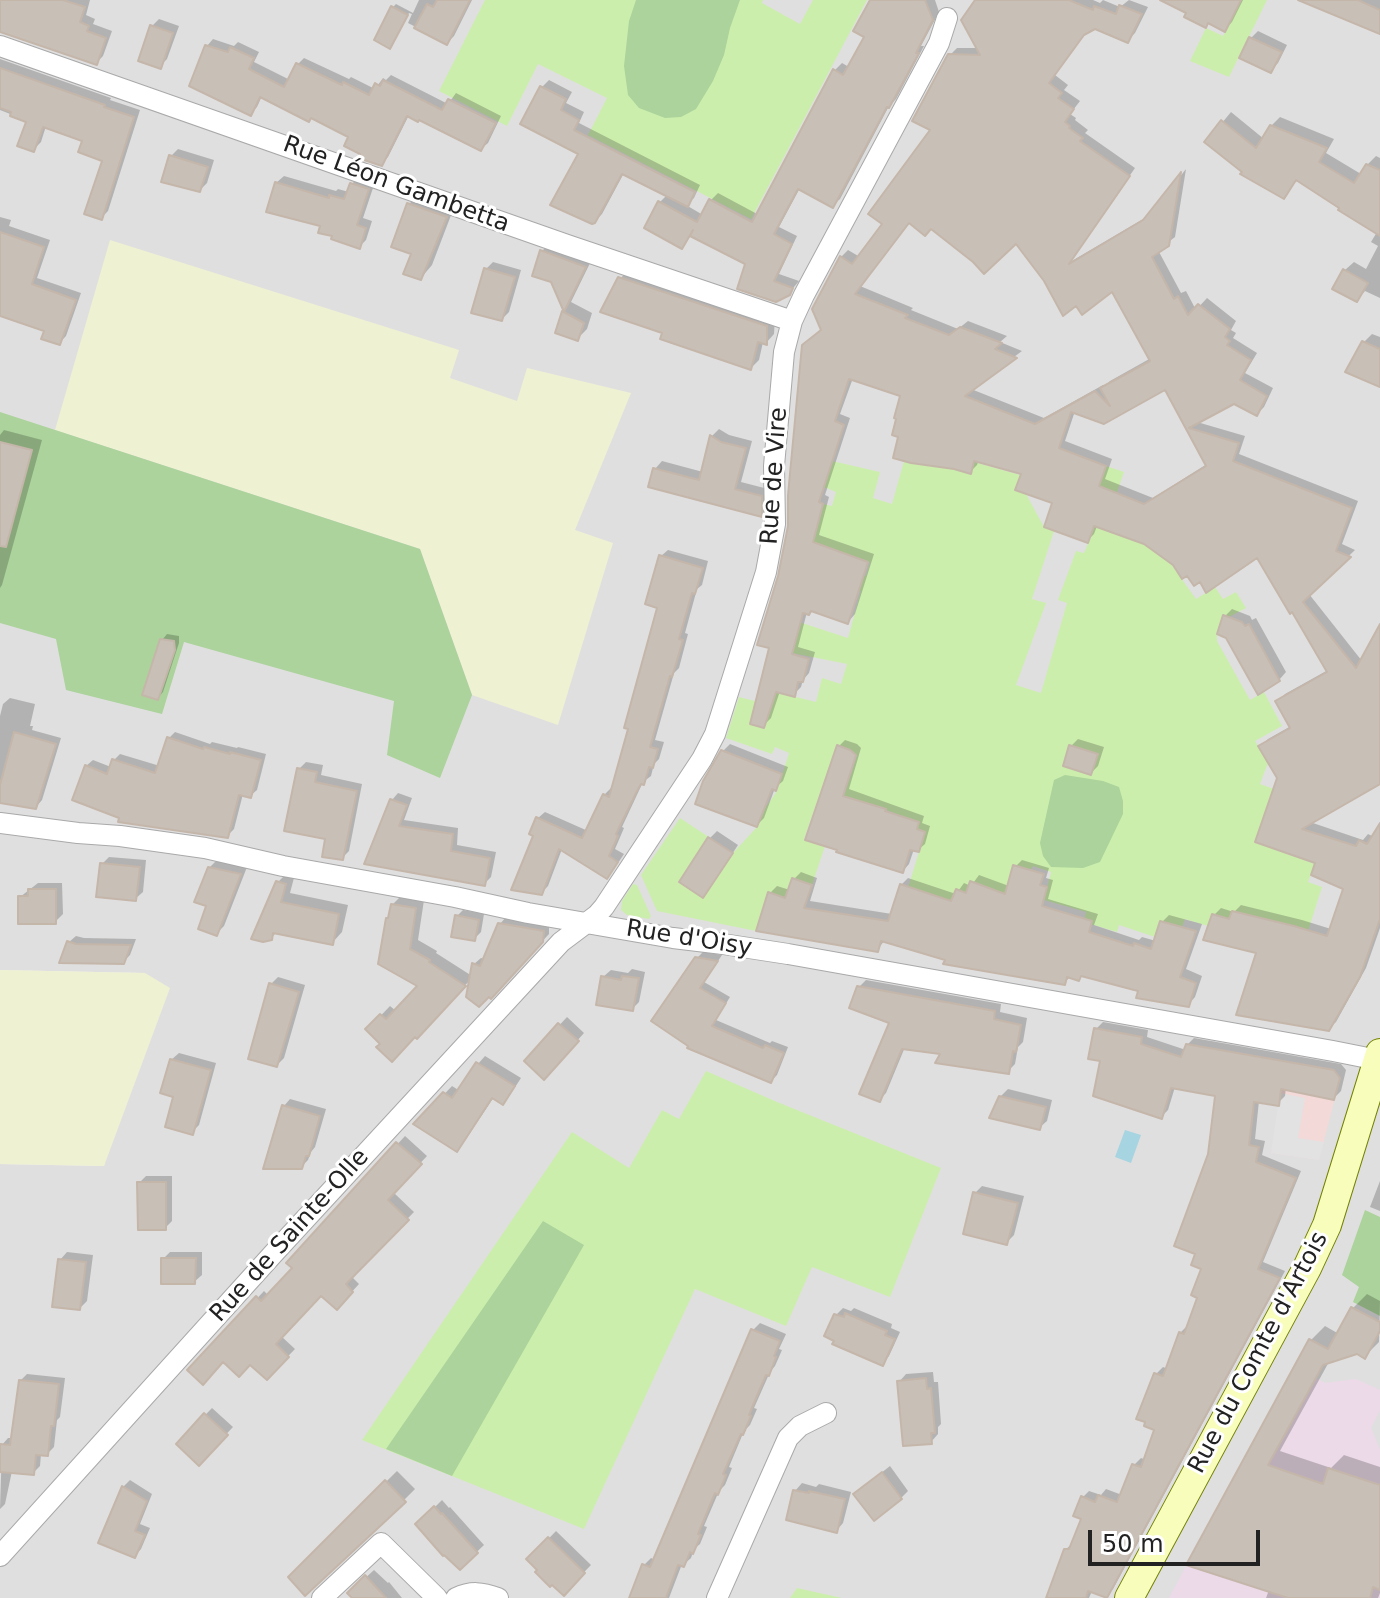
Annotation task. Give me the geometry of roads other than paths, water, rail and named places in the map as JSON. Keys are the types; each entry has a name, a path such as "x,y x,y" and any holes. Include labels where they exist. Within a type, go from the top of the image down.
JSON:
{"main road":[{"name":"Rue du Comte d'Artois","path":"1129,1598 1321,1239 1340,1188 1379,1057"}],"street":[{"name":"Rue de Vire","path":"586,923 604,907 691,776 715,734 763,584 773,539 776,515 774,466 784,352 792,321 939,43 947,18"},
{"name":"Rue Léon Gambetta","path":"0,46 792,321"},
{"name":"Rue d'Oisy","path":"0,823 205,848 528,913 816,959 1379,1057"},
{"name":"Rue de Sainte-Olle","path":"0,1556 406,1109 561,942 586,923"},
{"path":"717,1598 788,1438 800,1426 826,1413"},
{"path":"322,1598 381,1543 437,1598"},
{"path":"456,1598 474,1592 498,1598"}],"water":[{"path":"1125,1130 1141,1135 1131,1163 1115,1157"}]}
